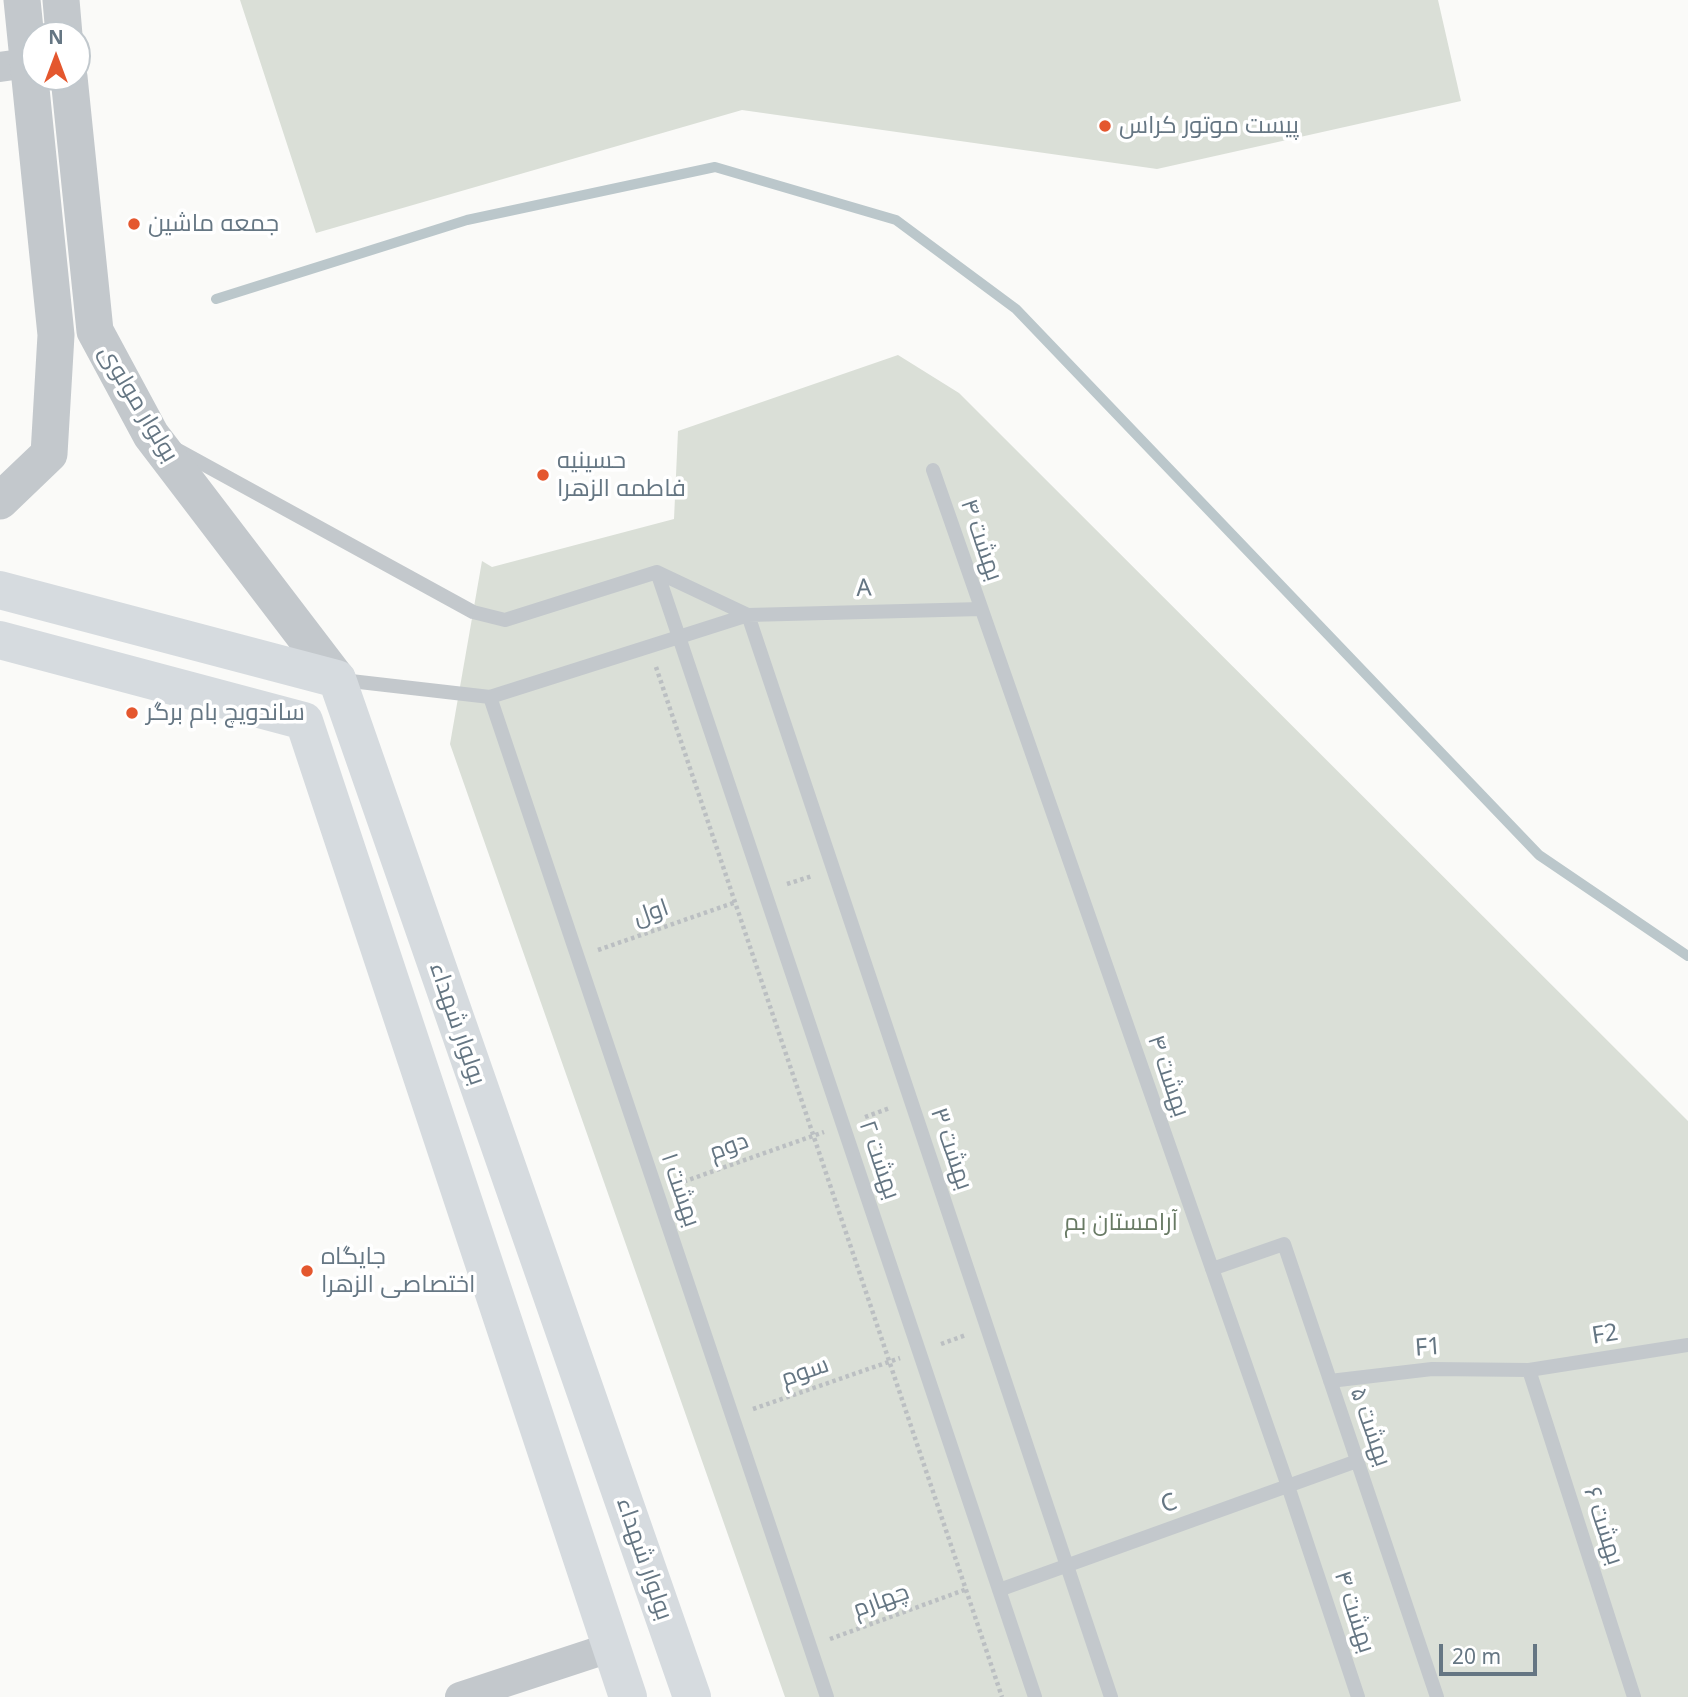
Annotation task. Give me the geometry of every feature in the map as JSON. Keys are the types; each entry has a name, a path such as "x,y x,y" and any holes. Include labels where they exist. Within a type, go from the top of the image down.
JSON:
{"main road":[{"path":"0,590 337,679"},
{"name":"بولوار شهداء","path":"0,640 304,721 628,1697"},
{"name":"بولوار شهداء","path":"337,679 692,1697"}],"street":[{"path":"0,501 49,454 56,335 14,65 22,0"},
{"path":"61,0 63,21"},
{"name":"بولوار مولوی","path":"70,91 95,331 151,435 337,679"},
{"path":"56,335 95,331"},
{"path":"460,1697 612,1647"}],"lane":[{"path":"151,435 473,612 505,620 657,572 748,615"},
{"name":"بهشت ۴","path":"933,470 1288,1486 1358,1697"},
{"name":"بهشت ۲","path":"657,572 1035,1697"},
{"name":"A","path":"748,615 981,608"},
{"path":"337,679 490,697 748,615"},
{"name":"بهشت ۳","path":"748,615 1111,1697"},
{"name":"بهشت ۱","path":"490,697 827,1697"},
{"name":"بهشت ۵","path":"1212,1269 1284,1244 1437,1697"},
{"name":"F2","path":"1529,1370 1688,1345"},
{"name":"F1","path":"1330,1381 1432,1369 1529,1370"},
{"name":"بهشت ۶","path":"1529,1370 1634,1697"},
{"name":"C","path":"999,1590 1357,1461"}],"path":[{"path":"649,646 1002,1697"},
{"name":"اول","path":"578,957 735,902"},
{"name":"دوم","path":"656,1191 813,1135"},
{"name":"سوم","path":"732,1416 889,1362"},
{"name":"چهارم","path":"809,1646 965,1589"}],"green space":[{"name":"پیست موتور کراس","path":"240,0 1438,0 1461,101 1157,169 742,110 316,233"},
{"name":"آرامستان بم","path":"898,355 959,393 1688,1121 1688,1697 785,1697 450,744 482,561 492,567 674,519 678,431"}],"waterway":[{"path":"216,299 467,220 715,167 896,220 1016,309 1539,855 1688,956"}],"place":[{"name":"پیست موتور کراس","path":"1105,126"},
{"name":"جمعه ماشین","path":"134,224"},
{"name":"حسینیه فاطمه الزهرا","path":"543,475"},
{"name":"ساندویچ بام برگر","path":"132,713"},
{"name":"جایگاه اختصاصی الزهرا","path":"307,1271"}]}
